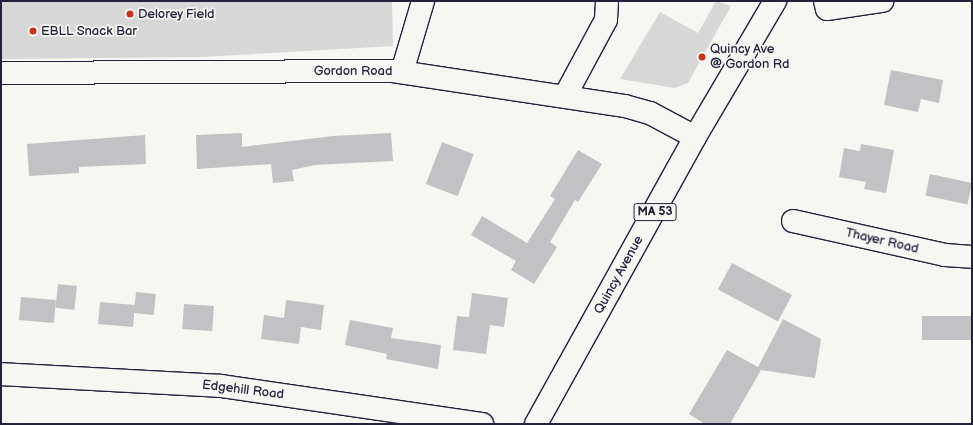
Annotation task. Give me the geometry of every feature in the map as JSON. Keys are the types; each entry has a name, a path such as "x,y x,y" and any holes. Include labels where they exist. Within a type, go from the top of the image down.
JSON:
{"street":[{"path":"402,72 423,1"},
{"path":"565,96 606,20 607,1"},
{"name":"Quincy Avenue","path":"536,424 695,137 775,1"},
{"path":"825,1 827,9 882,1"},
{"name":"Gordon Road","path":"1,73 402,72 625,106 650,113 695,137"},
{"name":"Thayer Road","path":"793,221 945,255 972,257"},
{"name":"Edgehill Road","path":"1,374 221,386 482,424"}],"shaded area":[{"path":"1,1 392,1 393,46 202,57 1,59"},
{"path":"716,1 731,6 688,83 675,88 620,79 660,12 698,33"}],"building":[{"path":"891,70 943,80 939,103 921,99 918,112 884,105"},
{"path":"242,133 242,147 333,136 391,133 393,161 315,165 292,170 294,181 273,183 271,164 197,169 196,135"},
{"path":"145,135 146,164 79,167 79,173 29,176 27,144"},
{"path":"442,142 474,154 458,196 426,184"},
{"path":"861,144 894,150 886,193 864,189 866,182 839,177 844,148 860,151"},
{"path":"578,150 602,164 578,202 575,200 550,242 557,247 534,284 511,270 516,261 471,235 482,216 527,243 555,199 550,196"},
{"path":"930,174 972,183 967,204 925,196"},
{"path":"732,263 792,295 778,321 718,289"},
{"path":"58,284 77,286 74,310 55,308"},
{"path":"136,292 156,294 154,315 134,313"},
{"path":"472,293 508,298 504,327 490,325 486,354 453,350 457,316 469,317"},
{"path":"21,297 56,300 54,323 19,320"},
{"path":"286,300 324,305 321,330 301,327 299,344 261,339 264,315 284,318"},
{"path":"100,302 135,305 133,327 98,324"},
{"path":"184,304 214,306 212,331 182,329"},
{"path":"922,316 972,316 972,340 922,340"},
{"path":"783,319 821,339 815,378 761,370 730,424 705,424 689,414 727,350 758,367"},
{"path":"350,320 393,328 391,338 441,345 438,369 386,359 387,354 345,345"}],"place":[{"name":"Delorey Field","path":"130,14"},
{"name":"EBLL Snack Bar","path":"33,31"},
{"name":"Quincy Ave @ Gordon Rd","path":"702,57"}]}
